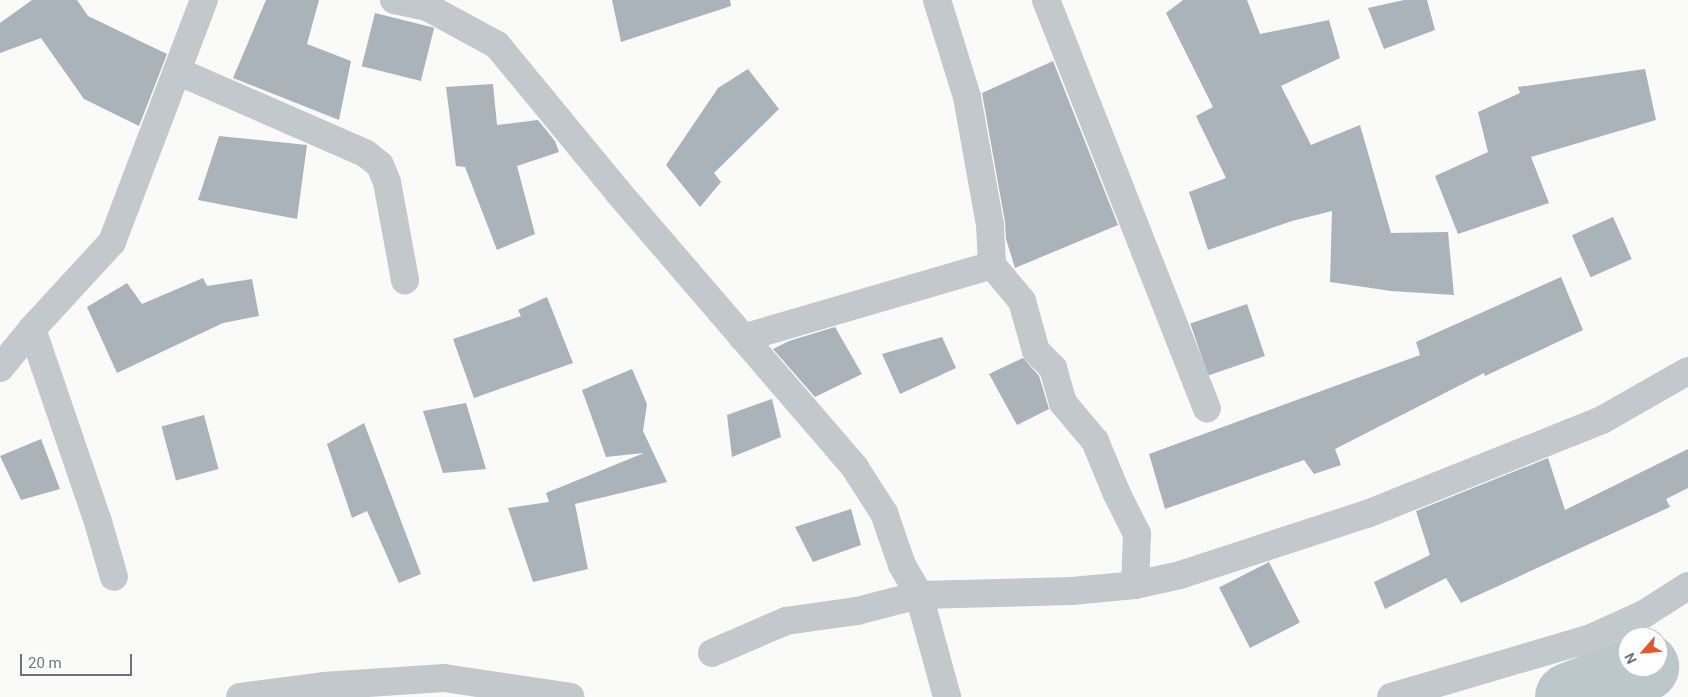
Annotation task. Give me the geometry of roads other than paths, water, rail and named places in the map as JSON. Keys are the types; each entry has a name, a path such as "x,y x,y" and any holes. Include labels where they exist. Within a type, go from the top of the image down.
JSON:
{"street":[{"path":"0,368 32,329 112,242 204,0"},
{"path":"394,0 426,7 497,45 618,192 855,468 884,513 902,565 920,595 947,697"},
{"path":"1046,0 1207,408"},
{"path":"944,2 967,97 990,225 992,265 1022,301 1036,351 1052,368 1063,403 1095,441 1117,494 1137,534 1135,585"},
{"path":"177,71 365,154 380,166 388,182 405,280"},
{"path":"743,338 992,265"},
{"path":"32,329 98,522 114,577"},
{"path":"712,653 786,621 856,611 920,595 1072,590 1135,585 1180,575 1367,514 1602,420 1688,371"},
{"path":"1391,697 1591,638 1644,614 1688,586"},
{"path":"240,697 323,686 444,678 572,697"}],"waterway":[{"path":"1569,697 1620,677"}]}
